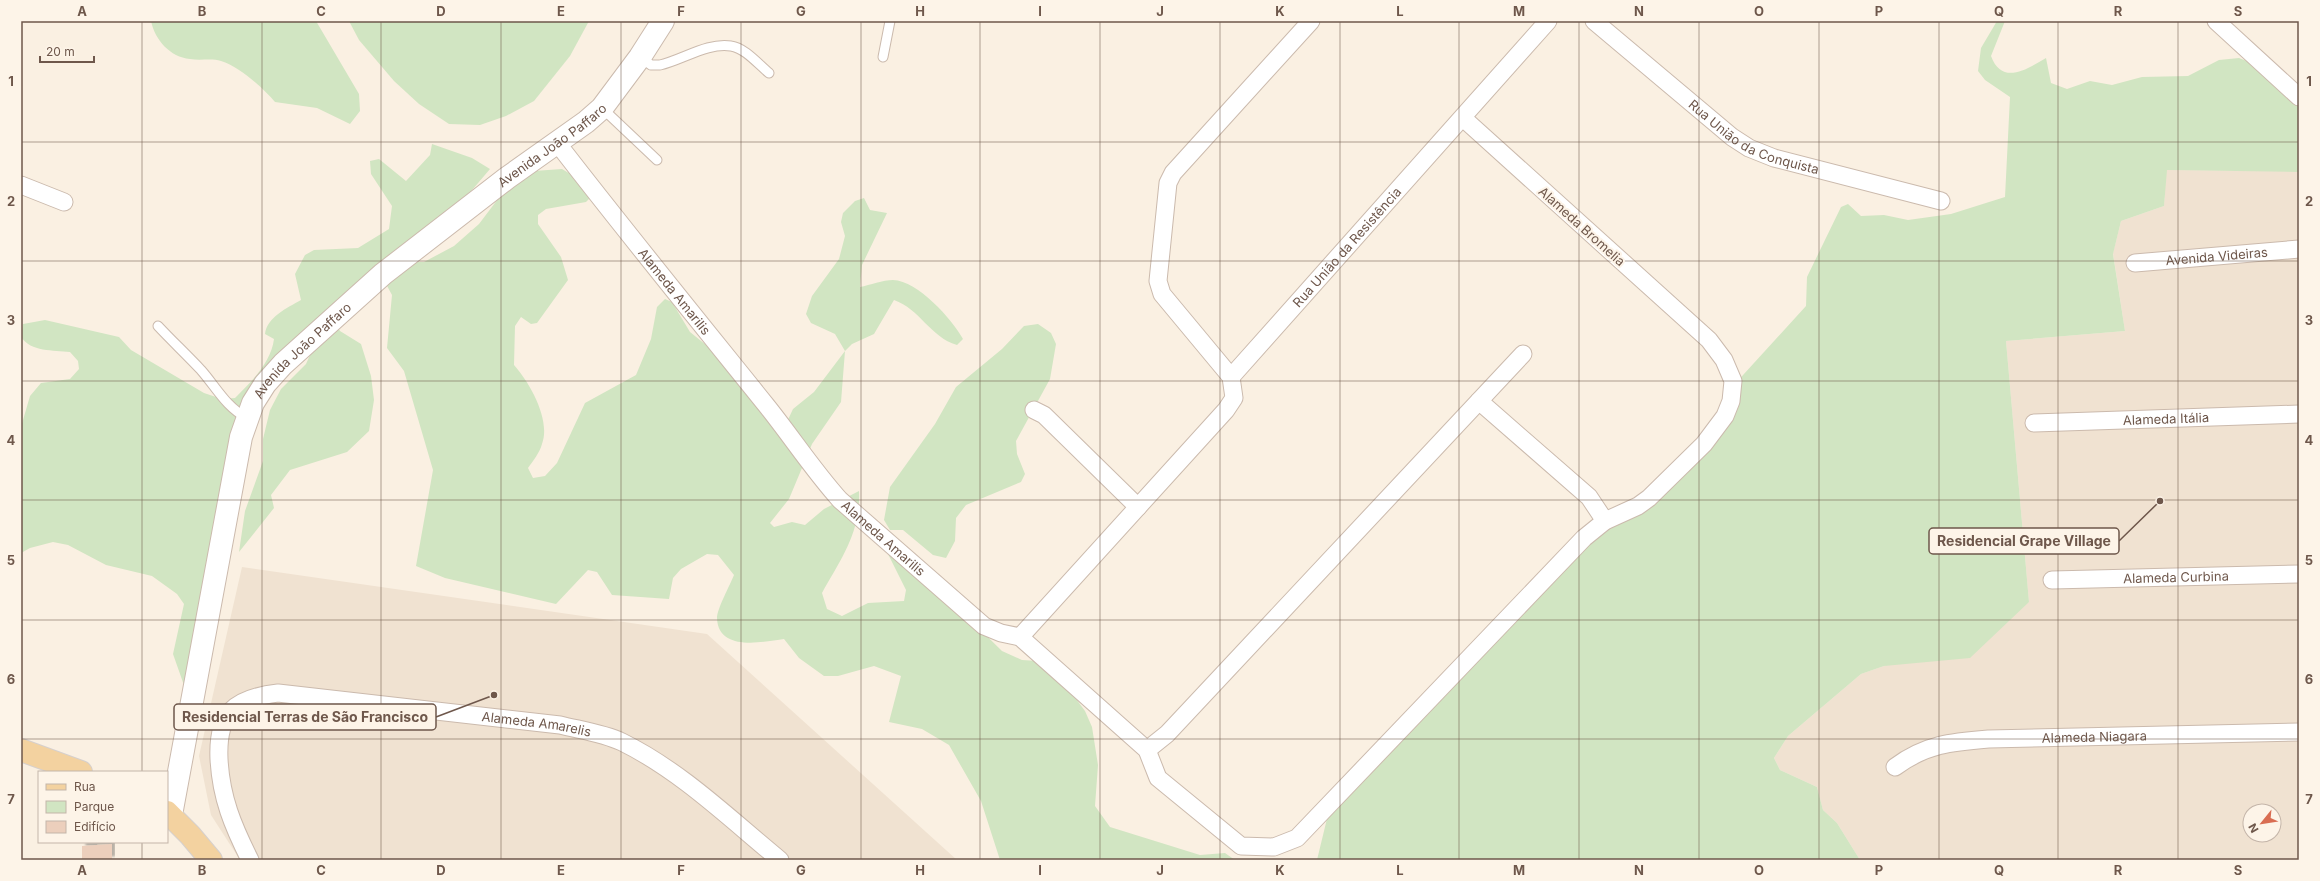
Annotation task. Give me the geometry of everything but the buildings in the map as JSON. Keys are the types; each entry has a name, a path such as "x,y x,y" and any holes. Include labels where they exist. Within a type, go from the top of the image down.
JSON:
{"main road":[{"path":"21,750 78,771"},
{"path":"169,813 211,860"}],"street":[{"name":"Avenida João Paffaro","path":"169,813 240,444 253,403 283,364 347,305 507,178 558,144 602,108 640,57 663,21"},
{"path":"1311,21 1173,173 1168,183 1158,282 1162,294 1232,377 1234,398 1226,410 1020,637 1147,750 1167,734 1523,354"},
{"path":"1463,118 1548,21"},
{"name":"Rua União da Conquista","path":"1594,21 1732,136 1749,148 1774,158 1941,201"},
{"path":"2216,21 2299,97"},
{"name":"Rua União da Resistência","path":"1232,377 1463,118"},
{"name":"Alameda Bromelia","path":"1147,750 1158,778 1241,846 1274,848 1297,838 1584,538 1606,521 1638,506 1649,498 1704,444 1725,416 1731,401 1733,381 1724,360 1709,340 1463,118"},
{"name":"Alameda Amarilis","path":"558,144 646,257 767,407 821,479 840,500 984,626 1001,634 1020,637"},
{"path":"21,185 64,202"},
{"name":"Avenida Videiras","path":"2135,263 2299,249"},
{"path":"1479,401 1589,497 1606,521"},
{"path":"1034,410 1044,415 1138,507"},
{"name":"Alameda Itália","path":"2034,423 2299,414"},
{"name":"Alameda Curbina","path":"2052,580 2299,574"},
{"name":"Alameda Amarelis","path":"250,860 226,808 220,776 218,740 220,729 227,714 241,703 256,696 278,693 560,726 598,734 620,742 672,771 780,860"},
{"name":"Alameda Niagara","path":"1895,766 1924,749 1958,742 2299,732"}],"lane":[{"path":"883,57 890,21"},
{"path":"640,57 651,64 660,65 712,47 732,46 747,54 769,73"},
{"path":"602,108 658,160"},
{"path":"158,326 201,370 227,404 235,412 247,418"}],"shaded area":[{"path":"2166,170 2299,171 2299,860 1860,860 1837,823 1823,810 1817,787 1780,770 1774,758 1788,736 1861,674 1884,666 2029,602 2006,341 2125,331 2113,253 2121,221 2164,206"},
{"path":"242,567 707,634 957,860 240,860 211,815 199,756"}],"green space":[{"path":"151,21 316,21 359,94 360,111 350,124 317,108 275,102 251,78 228,64 217,60 194,60 176,55 160,41"},
{"path":"349,21 589,21 570,56 534,101 506,116 480,125 449,124 419,104 394,81 359,40"},
{"path":"1997,21 2005,21 1991,56 1996,65 2002,71 2008,73 2023,70 2046,58 2051,83 2067,89 2090,81 2112,85 2142,77 2188,76 2219,60 2239,58 2257,65 2299,95 2299,172 2167,170 2164,206 2121,221 2113,254 2125,331 2006,341 2029,602 1970,658 1884,666 1861,674 1788,736 1774,758 1780,770 1817,787 1823,810 1837,823 1860,860 1317,860 1331,802 1605,521 1638,506 1725,416 1733,386 1806,306 1807,277 1841,207 1848,204 1861,216 1884,215 1908,220 1951,214 2005,197 2010,97 1985,80 1978,71 1981,48"},
{"path":"432,144 472,158 490,169 415,257 418,262 424,262 454,246 479,224 504,191 534,171 562,169 577,178 590,198 586,202 546,209 538,215 538,224 561,257 568,280 537,323 531,324 521,317 515,326 514,365 532,392 544,424 544,434 541,447 528,468 533,478 545,476 557,463 585,403 636,375 651,339 657,307 665,299 672,302 690,332 727,362 785,426 793,409 814,392 845,351 841,402 812,444 789,499 770,523 774,527 792,522 805,525 824,509 859,491 859,506 853,532 843,557 822,593 827,609 842,616 868,603 904,601 906,590 886,550 939,589 1002,651 1022,660 1054,662 1062,680 1085,711 1092,727 1098,765 1095,806 1110,827 1200,855 1225,853 1235,860 1000,860 981,801 949,745 922,729 889,722 901,676 874,666 838,676 824,676 799,658 784,639 754,643 733,640 725,636 719,629 717,618 721,603 734,575 718,555 707,554 681,569 673,578 669,599 612,595 597,572 588,570 556,604 445,578 416,566 433,470 404,371 387,348 392,295 386,284 335,322 340,331 361,344 371,376 374,400 369,431 347,452 290,470 271,495 274,508 239,552 245,511 263,461 263,439 270,410 281,389 306,364 310,355 309,349 254,397 186,691 173,654 184,604 177,594 152,576 106,565 68,545 53,542 30,548 21,553 21,427 30,396 41,383 70,379 79,369 78,361 70,352 36,348 25,342 21,337 23,324 45,320 119,337 131,350 204,393 222,399 235,398 259,372 269,356 274,339 265,334 270,323 278,314 301,300 295,274 305,255 314,250 358,248 389,229 392,206 371,174 370,161 379,159 406,181 430,155"},
{"path":"864,198 870,210 887,213 862,265 860,287 893,280 903,282 913,287 933,302 943,312 963,339 957,345 939,336 911,310 894,300 874,334 852,344 845,351 835,334 811,323 806,314 812,296 839,259 845,236 841,222 843,213 855,201"},
{"path":"1038,324 1051,333 1056,344 1050,379 1016,441 1017,454 1025,474 1021,482 966,505 956,518 955,541 946,558 933,555 903,530 890,530 884,520 890,487 935,424 956,387 1002,349 1024,326"}],"place":[{"name":"Residencial Grape Village","path":"2160,501"},
{"name":"Residencial Terras de São Francisco","path":"494,695"}]}
